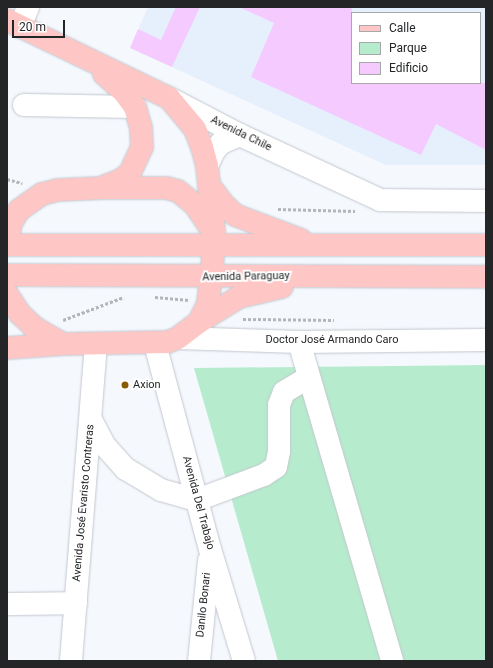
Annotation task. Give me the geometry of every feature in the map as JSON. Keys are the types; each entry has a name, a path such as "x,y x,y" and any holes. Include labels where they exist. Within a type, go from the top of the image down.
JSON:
{"main road":[{"name":"Avenida Chile","path":"13,24 169,98"},
{"path":"68,50 112,80 135,107 141,128 142,147 136,163 121,180 101,188"},
{"path":"169,98 195,130 208,176 214,240 212,278 208,304 199,322"},
{"path":"208,176 224,205 241,218 317,245"},
{"path":"214,240 195,205 178,191 101,188 58,190 42,194 31,199 19,210 11,223 7,244 214,240 317,245 486,245"},
{"name":"Avenida Paraguay","path":"7,275 212,278 336,276 486,277"},
{"path":"7,348 63,344 155,344 178,338 199,322 239,297 336,276"},
{"path":"7,300 34,327 63,344"}],"street":[{"path":"13,24 28,7"},
{"name":"Avenida Chile","path":"169,98 240,135 380,200 486,201"},
{"path":"24,105 135,107"},
{"path":"208,176 214,151 221,144 240,135"},
{"name":"Doctor José Armando Caro","path":"178,338 299,342 486,340"},
{"path":"299,342 392,661"},
{"name":"Avenida José Evaristo Contreras","path":"71,661 96,344"},
{"name":"Avenida Del Trabajo","path":"155,344 210,549 244,661"},
{"path":"91,420 105,446 126,469 161,490 197,500 264,475 276,467 279,451 279,406 284,392 310,377"},
{"name":"Danilo Bonari","path":"199,661 210,549"},
{"path":"7,604 76,603"}],"shaded area":[{"path":"148,7 486,7 486,165 386,165 130,48"}],"green space":[{"path":"486,365 486,661 278,661 194,368"}],"building":[{"path":"176,7 200,7 172,67 130,48 138,29 161,40"},
{"path":"239,7 352,7 351,84 486,83 486,150 436,124 421,155 251,77 274,23"}],"place":[{"name":"Axion","path":"125,385"}]}
